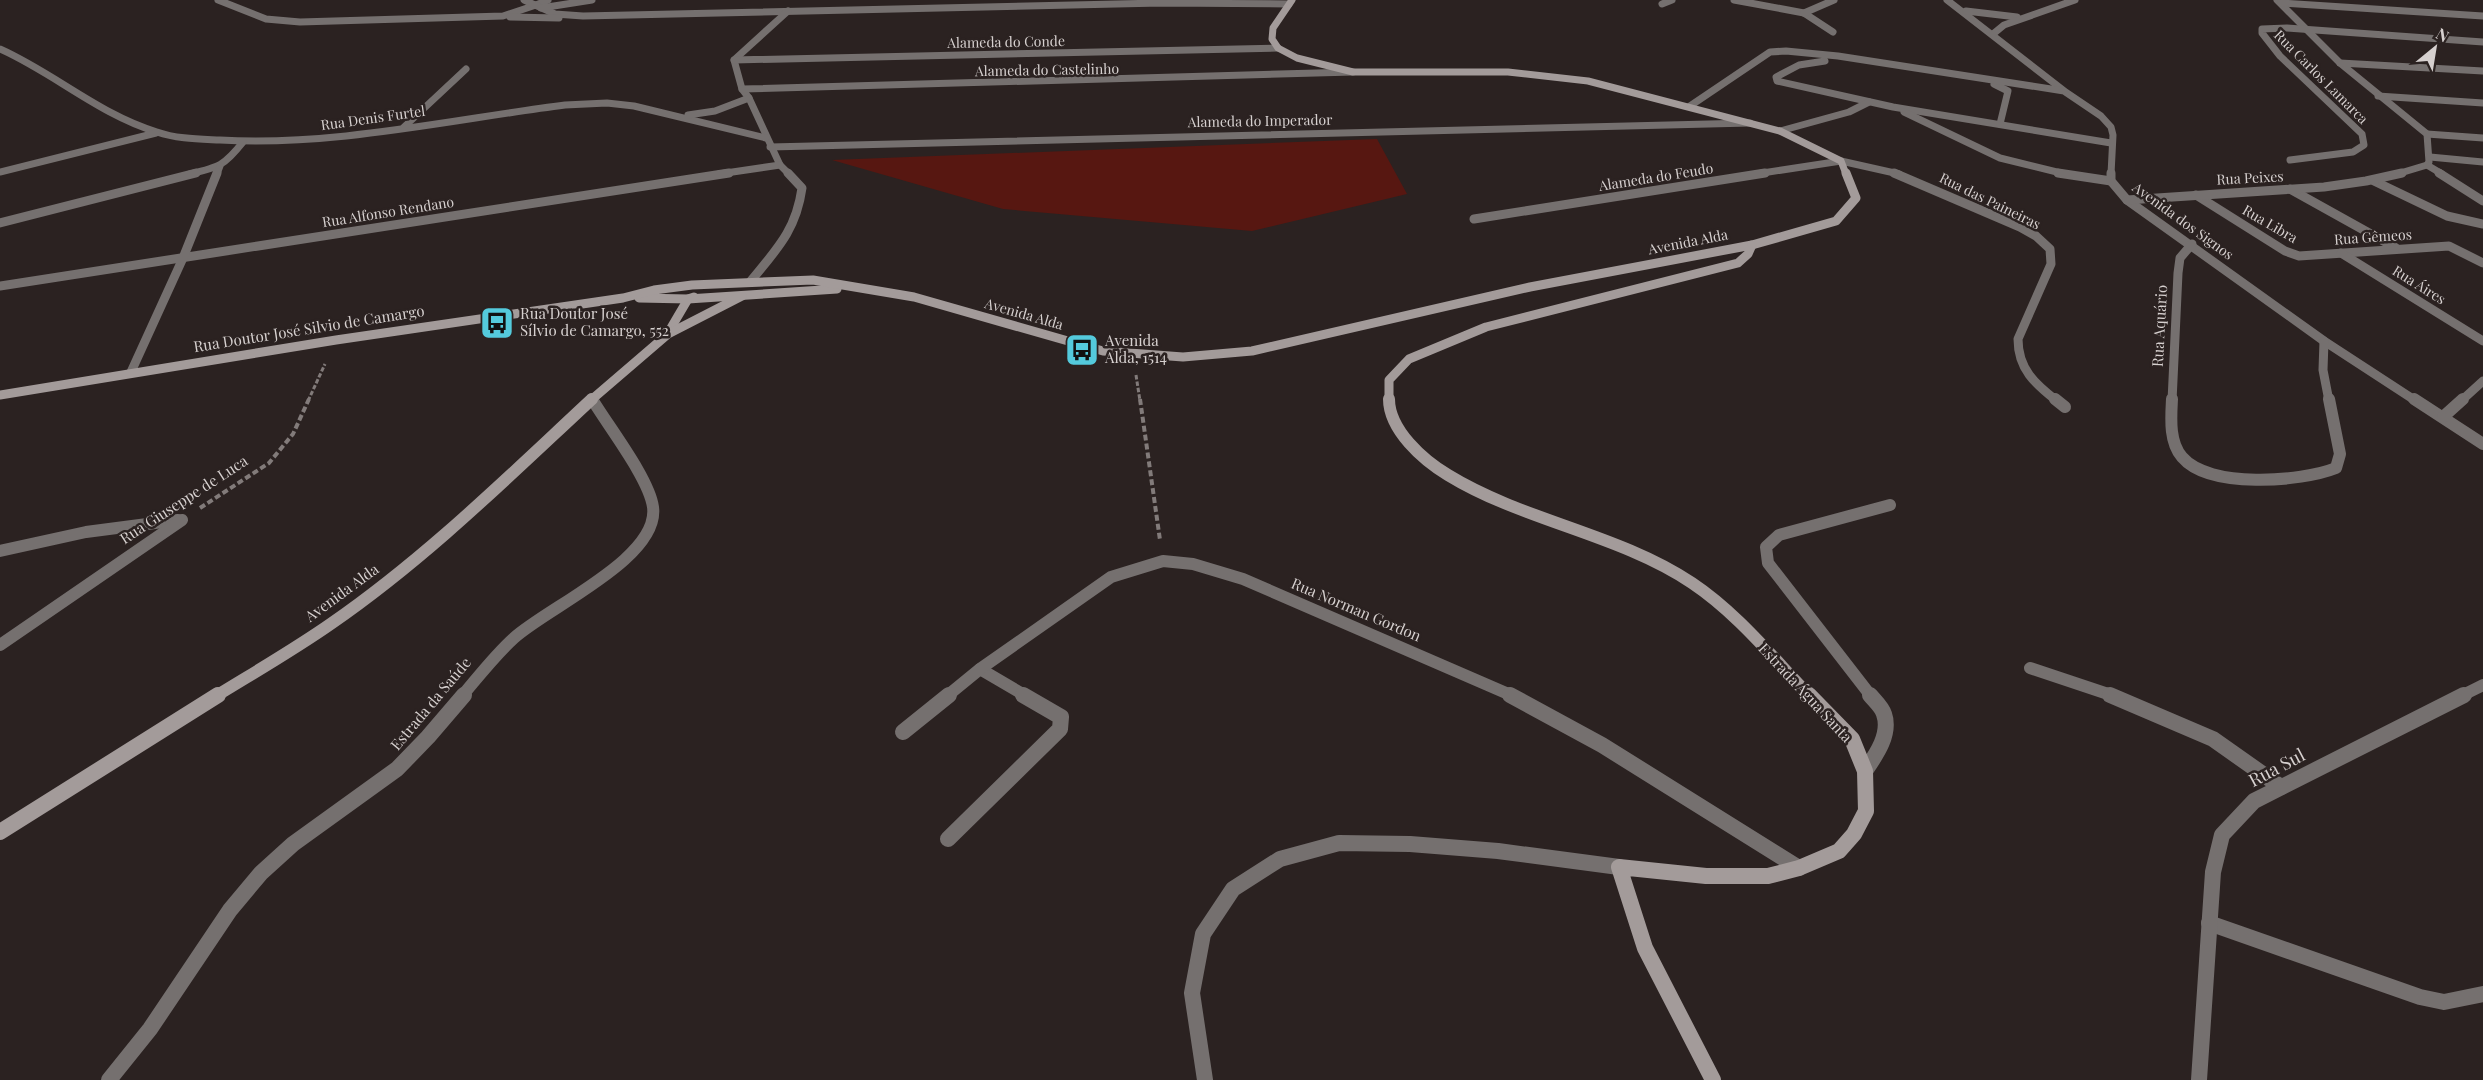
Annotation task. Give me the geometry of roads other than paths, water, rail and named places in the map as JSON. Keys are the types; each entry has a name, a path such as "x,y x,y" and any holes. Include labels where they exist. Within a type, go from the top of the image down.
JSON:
{"street":[{"path":"218,0 253,15 284,22 503,16 547,19 582,16 1291,2"},
{"path":"525,0 555,14 582,16"},
{"path":"538,7 548,0"},
{"path":"503,16 538,7 591,0"},
{"path":"1054,0 1063,6"},
{"path":"1662,4 1672,0"},
{"path":"1734,0 1804,13 1833,32"},
{"path":"1804,13 1834,0"},
{"path":"1947,0 2064,91"},
{"path":"1993,34 2004,25 2025,16 2075,0"},
{"path":"1291,2 1273,28 1272,39 1278,48 1313,63 1353,72 1478,71 1540,74 1588,81 1779,131 1841,160"},
{"path":"2279,2 2483,16"},
{"name":"Rua Carlos Lamarca","path":"2279,2 2340,63 2427,134"},
{"path":"1962,10 1997,16 2025,16"},
{"path":"750,282 784,240 799,211 802,188 780,165 770,147 749,98 742,90 734,60 788,12"},
{"name":"Rua Carlos Lamarca","path":"2290,160 2353,152 2364,146 2362,134 2280,56 2262,33 2262,28 2272,27 2306,29"},
{"path":"2306,29 2483,42"},
{"name":"Alameda do Conde","path":"734,60 1278,48"},
{"name":"Rua Denis Furtel","path":"0,49 45,71 116,115 156,133 243,142 302,141 576,104 608,103 766,138"},
{"name":"Avenida dos Signos","path":"1689,106 1770,52 1786,51 1838,56 2064,91 2101,117 2111,127 2111,181 2127,200 2192,244 2324,341 2483,444"},
{"path":"2000,124 2008,91 1996,85 1837,61 1812,60 1796,65 1776,77 1777,81 1788,86 1869,102 2111,143"},
{"path":"2340,63 2483,71"},
{"path":"404,127 466,69"},
{"name":"Alameda do Castelinho","path":"742,90 1353,72"},
{"path":"2378,96 2483,103"},
{"path":"678,117 715,111 749,98"},
{"path":"1779,131 1849,112 1869,102"},
{"path":"1893,106 2000,158 2062,174 2111,181"},
{"name":"Alameda do Imperador","path":"770,147 1750,123"},
{"path":"0,172 156,133"},
{"path":"2483,138 2427,134 2429,161 2483,201"},
{"path":"131,372 183,258 220,166 243,142"},
{"name":"Alameda do Feudo","path":"1474,219 1841,160"},
{"name":"Avenida Alda","path":"623,298 654,290 725,283 813,280 914,297 1103,351 1183,357 1252,351 1530,287 1752,244 1836,221 1856,198 1841,160"},
{"name":"Rua das Paineiras","path":"1841,160 1863,163 1913,179 2041,240 2052,256 2051,264 2018,339 2017,350 2022,370 2065,407"},
{"path":"2429,161 2483,162"},
{"name":"Rua Peixes","path":"2127,200 2374,181 2397,177 2429,161"},
{"name":"Rua Alfonso Rendano","path":"0,286 780,165"},
{"path":"0,223 220,166"},
{"path":"2374,181 2447,216 2483,224"},
{"path":"2290,189 2396,248"},
{"name":"Rua Libra","path":"2196,195 2285,251 2300,256"},
{"name":"Estrada Água Santa","path":"1205,1080 1192,993 1203,934 1233,889 1280,859 1339,843 1410,844 1498,851 1619,867 1727,876 1768,876 1798,868 1839,851 1854,834 1866,810 1865,771 1852,739 1718,602 1691,582 1650,560 1497,499 1447,475 1409,444 1389,411 1389,380 1409,358 1486,327 1738,263 1748,254 1752,244"},
{"name":"Rua Aquário","path":"2192,244 2180,258 2179,265 2171,413 2176,447 2185,460 2199,468 2220,475 2254,479 2310,478 2336,468 2340,454 2323,370 2324,341"},
{"name":"Rua Gêmeos","path":"2300,256 2449,246 2483,262"},
{"name":"Rua Áires","path":"2341,253 2483,340"},
{"name":"Avenida Alda","path":"668,334 688,299 725,283"},
{"name":"Avenida Alda","path":"623,298 688,299 852,288"},
{"name":"Avenida Alda","path":"0,832 332,623 420,556 592,399 668,334 742,296"},
{"name":"Rua Doutor José Silvio de Camargo","path":"0,395 336,340 623,298"},
{"path":"2443,417 2483,381"},
{"name":"Estrada da Saúde","path":"109,1080 149,1029 231,908 262,872 296,843 365,795 398,768 429,738 491,659 523,630 625,559 645,540 653,523 652,501 592,399"},
{"path":"1865,771 1883,744 1886,729 1884,713 1768,562 1766,547 1779,535 1890,505"},
{"name":"Rua Giuseppe de Luca","path":"0,551 86,532 182,519 0,645"},
{"name":"Rua Norman Gordon","path":"903,732 980,669 1111,577 1163,561 1193,564 1243,579 1498,688 1602,745 1798,868"},
{"path":"2031,668 2123,699 2213,739 2281,787"},
{"path":"948,838 1060,729 1061,717 980,669"},
{"name":"Rua Sul","path":"2199,1080 2212,872 2222,835 2254,801 2483,685"},
{"path":"1619,867 1646,948 1713,1080"},
{"path":"2209,923 2420,997 2444,1002 2483,994"}],"place":[{"name":"Rua Doutor José Sílvio de Camargo, 552","path":"497,323"},
{"name":"Avenida Alda, 1514","path":"1082,350"}]}
